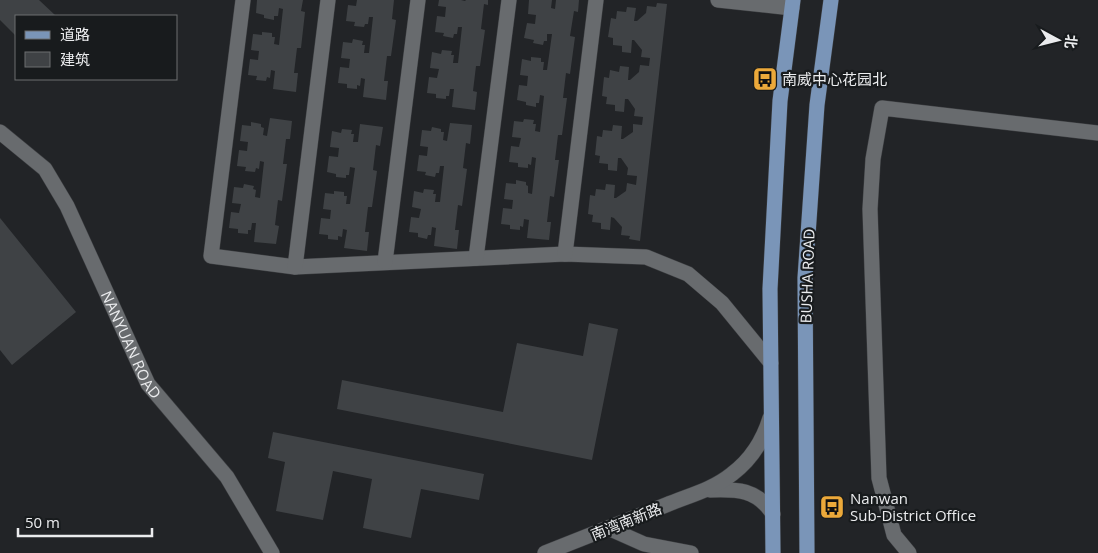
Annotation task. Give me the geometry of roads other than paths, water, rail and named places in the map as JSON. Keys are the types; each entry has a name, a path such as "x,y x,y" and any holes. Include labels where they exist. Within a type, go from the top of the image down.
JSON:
{"main road":[{"name":"BUSHA ROAD","path":"807,553 805,278 817,104 831,0"},
{"path":"773,553 770,289 780,111 792,4"}],"street":[{"path":"243,0 212,256 295,267 565,254 646,257 688,274 722,304 771,363"},
{"path":"295,267 328,0"},
{"path":"385,262 418,0"},
{"path":"476,258 509,0"},
{"path":"565,254 596,0"},
{"path":"718,0 792,4"},
{"path":"908,553 894,535 879,478 870,209 873,158 882,108 1098,133"},
{"name":"NANYUAN ROAD","path":"0,132 45,169 67,206 148,384 227,477 272,553"},
{"name":"南湾南新路","path":"545,553 708,490 733,474 750,456 764,436 772,413"},
{"name":"南湾南新路","path":"708,490 729,489 750,493 765,502 773,514"},
{"path":"608,528 644,544 691,553"}],"place":[{"name":"南威中心花园北","path":"765,79"},
{"name":"Nanwan Sub-District Office","path":"832,507"}]}
